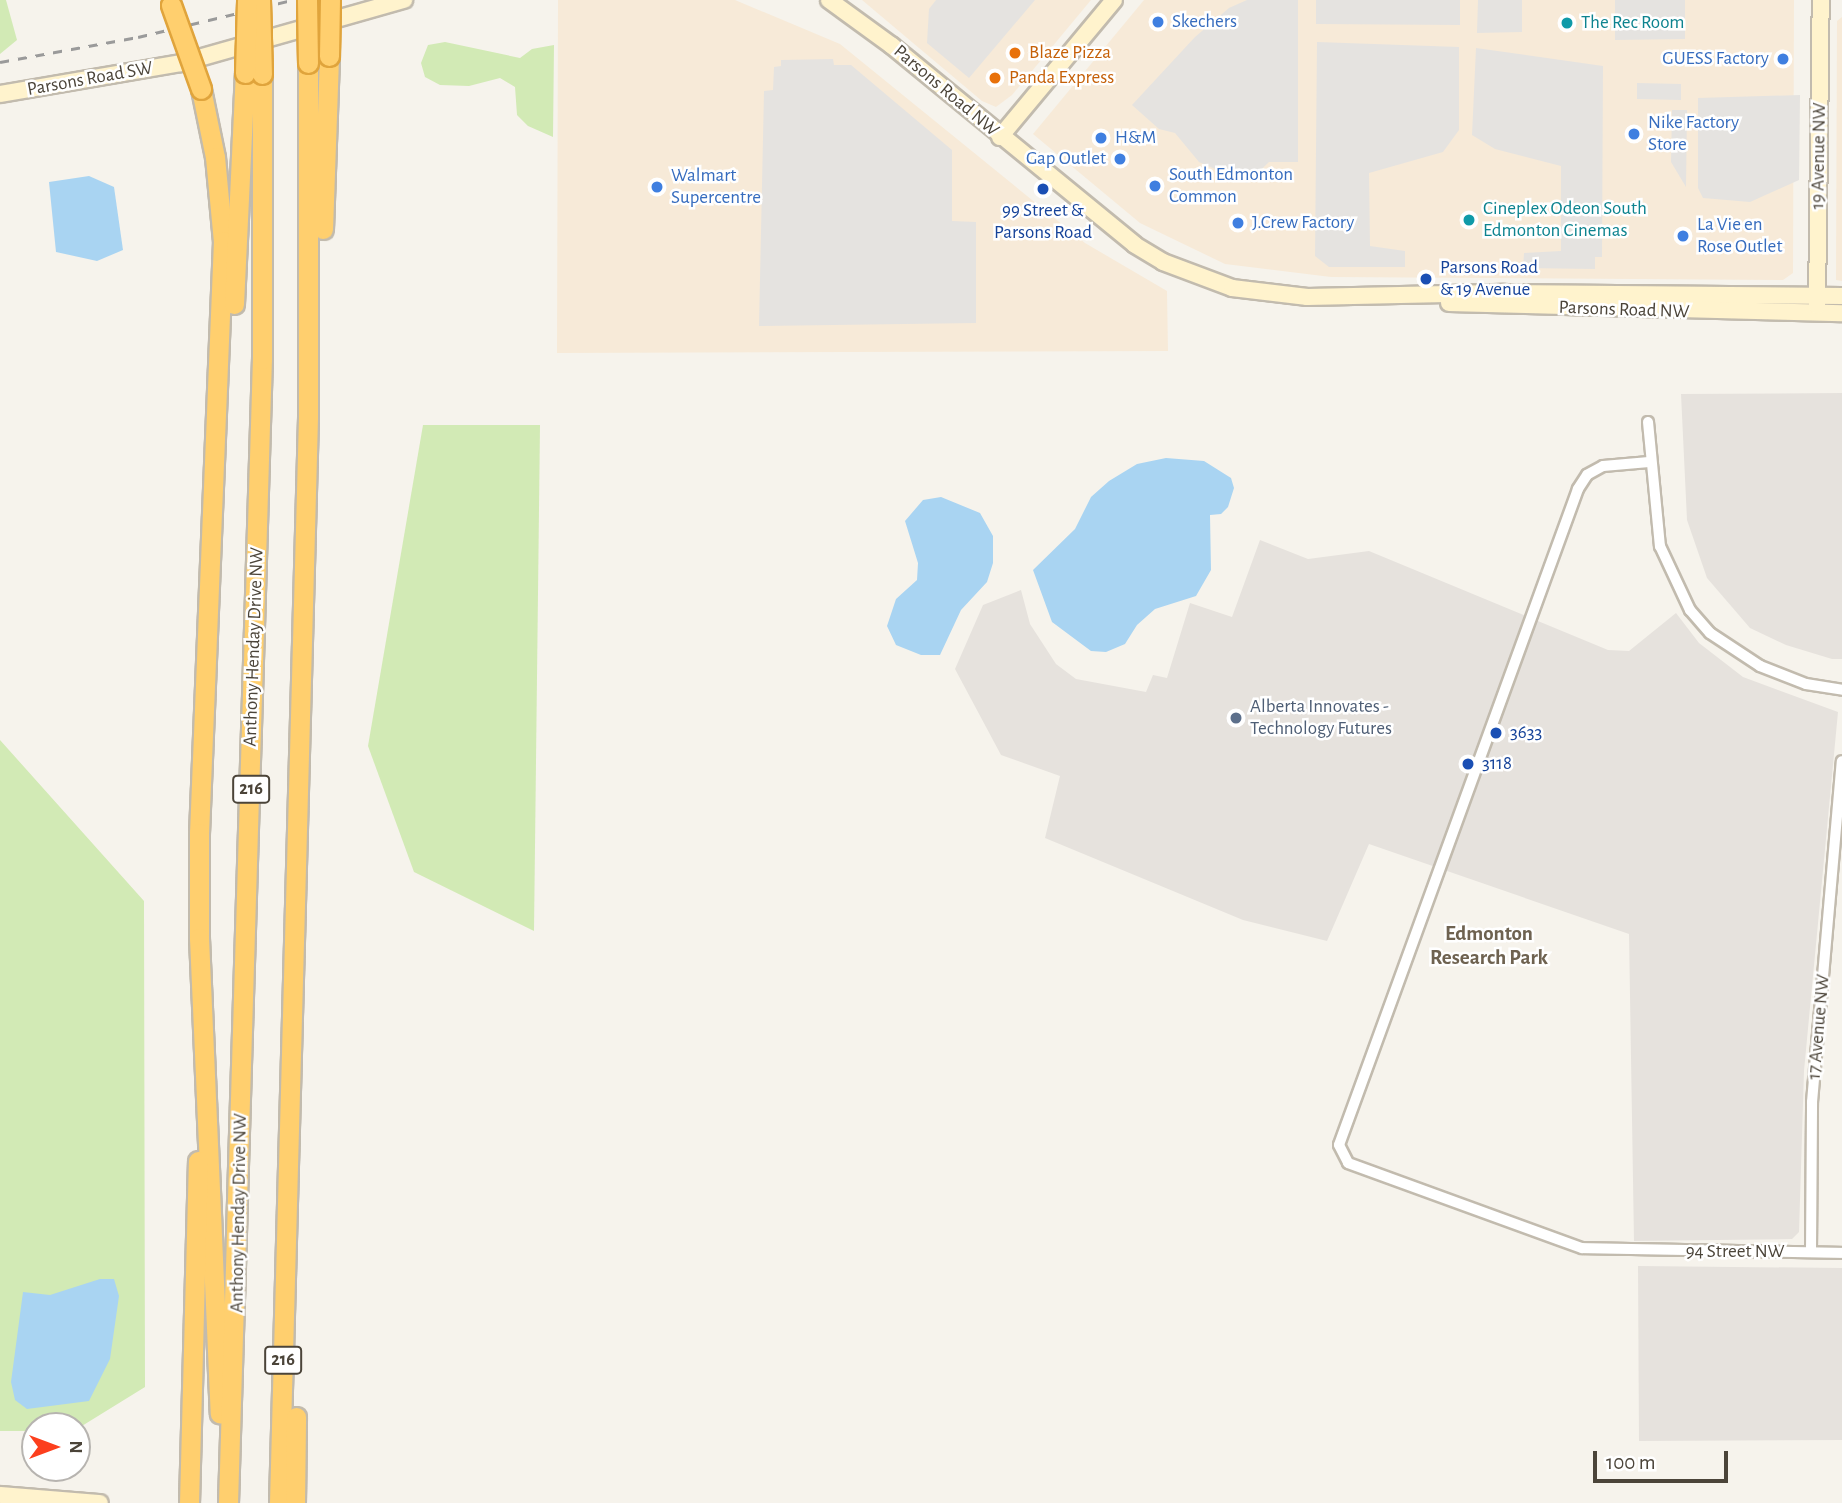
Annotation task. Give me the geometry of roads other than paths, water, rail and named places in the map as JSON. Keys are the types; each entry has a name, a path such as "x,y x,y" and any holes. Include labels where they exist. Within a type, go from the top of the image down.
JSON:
{"highway":[{"path":"216,482 254,73 247,0"},
{"name":"Anthony Henday Drive NW","path":"228,1503 262,359 254,73 260,0"},
{"name":"216","path":"279,1503 308,415 307,0"},
{"path":"308,415 320,314 330,0"},
{"path":"170,3 201,89 215,157 223,241 216,482 200,742 199,938 220,1349 221,1503"},
{"path":"189,1503 204,1069"},
{"path":"286,1217 297,1310 295,1503"}],"main road":[{"name":"Parsons Road SW","path":"0,94 181,63 404,0"},
{"name":"Parsons Road NW","path":"829,0 891,45 1000,138 1135,244 1187,273 1258,294 1817,303 1842,296"},
{"path":"1000,138 1114,0"},
{"name":"19 Avenue NW","path":"1817,303 1821,0"},
{"name":"Parsons Road NW","path":"1817,303 1842,313"},
{"path":"0,1495 100,1503"}],"street":[{"path":"1648,422 1649,462 1660,546 1693,613 1710,633 1760,666 1806,684 1842,690"},
{"name":"94 Street NW","path":"1649,462 1603,466 1587,475 1578,489 1339,1145 1348,1163 1562,1243 1628,1251 1842,1252"},
{"name":"17 Avenue NW","path":"1811,1252 1812,1102 1842,761"}],"water":[{"path":"89,176 114,187 123,250 97,261 56,252 49,182"},
{"path":"1166,458 1204,461 1231,478 1234,488 1228,507 1221,514 1210,515 1211,570 1196,596 1155,609 1137,625 1125,644 1106,652 1091,651 1052,622 1033,570 1075,529 1091,497 1109,481 1137,464"},
{"path":"941,497 980,513 993,536 993,563 987,582 961,610 940,655 921,655 896,645 887,626 896,599 917,580 918,563 905,521 923,500"},
{"path":"100,1279 114,1279 119,1296 110,1359 89,1401 27,1409 15,1400 11,1382 23,1292 50,1295"}],"railway":[{"path":"0,62 138,37 292,0"}],"place":[{"name":"Skechers","path":"1158,22"},
{"name":"The Rec Room","path":"1567,23"},
{"name":"Blaze Pizza","path":"1015,53"},
{"name":"GUESS Factory","path":"1783,59"},
{"name":"Panda Express","path":"995,78"},
{"name":"Nike Factory Store","path":"1634,134"},
{"name":"H&M","path":"1101,138"},
{"name":"Gap Outlet","path":"1120,159"},
{"name":"South Edmonton Common","path":"1155,186"},
{"name":"Walmart Supercentre","path":"657,187"},
{"name":"99 Street & Parsons Road","path":"1043,189"},
{"name":"Cineplex Odeon South Edmonton Cinemas","path":"1469,220"},
{"name":"J.Crew Factory","path":"1238,223"},
{"name":"La Vie en Rose Outlet","path":"1683,236"},
{"name":"Parsons Road & 19 Avenue","path":"1426,279"},
{"name":"Alberta Innovates - Technology Futures","path":"1236,718"},
{"name":"3633","path":"1496,733"},
{"name":"3118","path":"1468,764"}],"district":[{"name":"Edmonton Research Park","path":"1489,946"}]}
